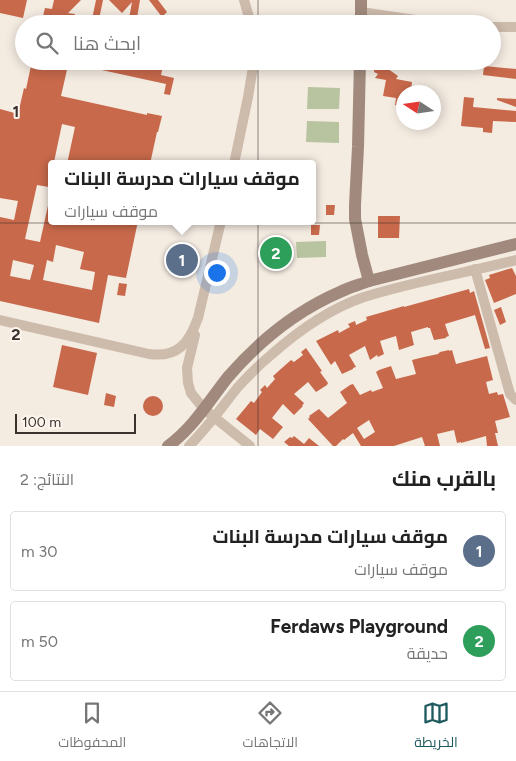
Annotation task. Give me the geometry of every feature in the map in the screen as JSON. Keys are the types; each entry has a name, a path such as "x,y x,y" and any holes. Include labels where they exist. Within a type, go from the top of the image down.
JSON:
{"street":[{"path":"244,0 248,15"},
{"path":"361,12 381,15"},
{"path":"501,27 516,27"},
{"path":"235,160 252,70"},
{"path":"360,70 355,219 368,281"},
{"path":"220,225 187,368 188,383 191,393 204,409 250,446"},
{"path":"168,446 204,409 246,356 284,324 316,303 368,281 516,244"},
{"path":"189,446 239,386 269,356 316,320 363,298 424,281 516,260"},
{"path":"475,269 510,394 516,400"},
{"path":"0,320 155,355 168,353 182,347 193,333 198,318"}],"green space":[{"path":"308,87 340,88 339,109 307,109"},
{"path":"307,121 339,122 339,143 306,142"},
{"path":"326,241 326,257 297,258 296,242"}],"building":[{"path":"0,0 27,0 24,15 15,16 0,13"},
{"path":"54,0 81,0 68,13 75,15 43,15 45,8 52,9"},
{"path":"96,0 103,0 100,15 93,15"},
{"path":"109,0 140,0 138,15 130,15 132,2 122,13"},
{"path":"149,0 158,0 167,12 160,15"},
{"path":"501,68 516,69 516,79 483,75 484,70 501,70"},
{"path":"30,70 67,70 61,96 147,115 147,113 162,116 151,160 68,160 75,127 62,124 54,160 48,160 48,187 37,185 25,239 40,242 48,206 48,225 137,225 126,278 108,275 99,323 0,301 0,217 14,220 18,201 0,198 0,109 18,114 24,88 26,89","holes":["56,245 84,252 80,269 95,272 92,290 43,280 47,260 53,262","13,260 34,265 30,280 10,276"]},
{"path":"102,70 162,70 161,75 174,78 170,95 164,94 166,84"},
{"path":"374,70 390,70 398,76 396,79 412,82 412,85 396,85 396,98 383,96 386,80 375,78 378,74 374,72"},
{"path":"464,97 474,98 473,107 516,111 516,122 493,121 492,133 483,132 483,128 461,126"},
{"path":"497,98 516,99 516,107 497,100"},
{"path":"326,205 335,205 334,215 326,215"},
{"path":"378,216 400,216 399,238 378,238"},
{"path":"311,225 320,225 319,235 311,235"},
{"path":"512,268 516,276 516,294 494,303 485,280 490,278 489,275"},
{"path":"119,283 127,284 125,296 117,295"},
{"path":"469,289 470,293 474,291 490,348 485,349 475,315 445,324 449,336 446,338 434,340 428,327 411,332 414,345 399,350 396,336 380,341 384,354 378,357 377,355 370,360 365,346 349,355 356,367 342,374 335,361 331,365 316,341 338,330 339,333 350,327 348,324 355,321 356,325 367,320 366,317"},
{"path":"501,307 506,322 500,325 494,310"},
{"path":"62,345 97,353 88,395 53,387"},
{"path":"306,348 322,371 320,372 328,383 327,385 316,392 308,382 294,394 304,403 294,415 283,404 272,418 283,427 273,439 260,429 256,435 236,419 251,401 254,403 262,392 260,390 265,385 267,388 275,379 273,376 291,360 294,362 303,355 301,352"},
{"path":"452,350 456,364 487,356 493,380 486,382 489,394 497,392 498,395 503,394 510,417 495,421 498,433 495,433 498,446 487,446 486,436 457,443 454,430 437,434 440,446 425,446 422,437 394,446 361,446 353,433 336,446 333,446 308,419 309,416 319,409 328,418 347,403 340,392 350,385 353,384 360,395 371,390 372,392 383,388 376,372 379,370 391,366 396,379 416,374 412,360","holes":["369,420 375,432 364,439 357,428"]},
{"path":"106,393 116,396 114,407 104,405"},
{"path":"153,396 160,399 163,406 160,413 153,416 146,413 143,406 146,399"},
{"path":"294,436 304,444 309,438 319,446 289,446 284,442"}],"place":[{"name":"Ferdaws Playground","path":"276,253"},
{"name":"موقف سيارات مدرسة البنات","path":"182,260"}]}
